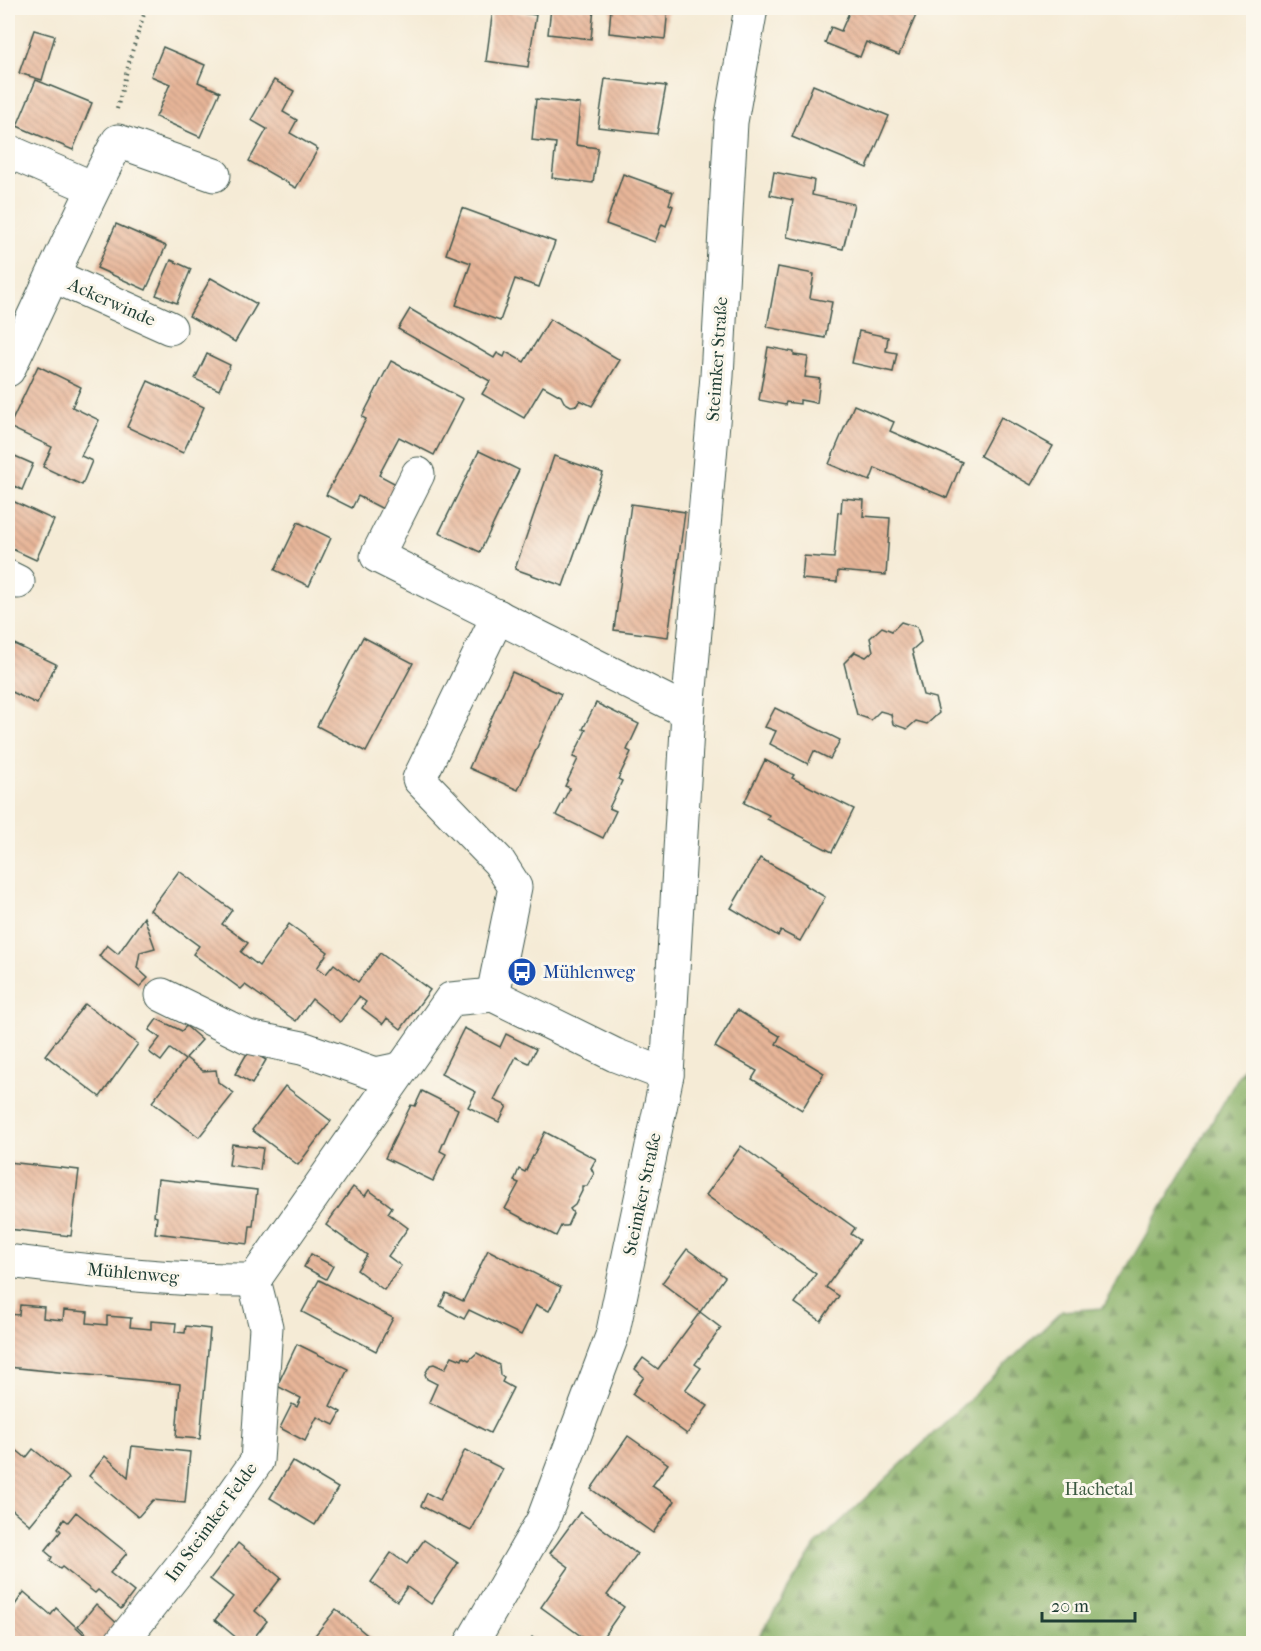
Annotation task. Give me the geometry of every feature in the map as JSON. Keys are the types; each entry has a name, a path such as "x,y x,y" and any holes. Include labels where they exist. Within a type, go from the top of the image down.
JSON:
{"street":[{"name":"Steimker Straße","path":"471,1644 543,1520 612,1336 667,1075 688,712 717,376 731,122 751,8"},
{"path":"118,141 214,175"},
{"name":"Ackerwinde","path":"8,370 15,334 54,276 93,188 118,141"},
{"path":"8,151 93,188"},
{"name":"Ackerwinde","path":"54,276 170,328"},
{"path":"418,474 377,556 688,712"},
{"path":"493,995 514,887 499,862 419,779 498,616"},
{"path":"162,995 248,1037 302,1048 376,1074 400,1069"},
{"path":"254,1280 451,999 493,995 615,1055 667,1075"},
{"name":"Mühlenweg","path":"8,1261 63,1268 219,1280 254,1280"},
{"name":"Im Steimker Felde","path":"120,1644 195,1549 257,1461 266,1327 254,1280"}],"path":[{"path":"118,141 113,124 131,54 146,8"}],"green space":[{"name":"Hachetal","path":"1253,1052 1253,1643 755,1643 815,1546 1062,1311 1103,1308"}],"building":[{"path":"551,8 594,8 591,39 548,34"},
{"path":"611,8 668,8 665,39 609,33"},
{"path":"851,8 919,8 899,55 866,42 860,57 825,43 831,27 841,31"},
{"path":"493,9 536,15 528,67 486,61"},
{"path":"34,30 55,36 42,80 19,73"},
{"path":"163,47 205,65 198,82 220,92 200,137 156,117 170,84 151,76"},
{"path":"605,79 666,86 657,134 598,127"},
{"path":"36,80 92,103 73,150 17,126"},
{"path":"274,80 294,91 283,112 297,120 290,133 318,149 296,188 249,161 267,129 251,120"},
{"path":"813,85 889,116 867,168 792,137"},
{"path":"536,99 580,104 576,145 598,148 593,183 552,178 556,143 532,140"},
{"path":"774,172 814,180 812,195 854,204 843,249 787,237 793,200 770,195"},
{"path":"623,174 673,192 669,204 673,206 666,226 662,224 655,242 606,224"},
{"path":"462,208 555,242 539,287 515,279 500,321 456,305 471,263 446,254"},
{"path":"116,224 166,246 146,290 97,268"},
{"path":"8,229 15,232 8,248"},
{"path":"171,260 191,269 177,303 156,295"},
{"path":"778,267 814,274 810,298 832,302 825,338 767,327"},
{"path":"211,278 257,304 235,342 189,316"},
{"path":"410,309 494,358 497,353 504,357 506,352 524,362 550,319 620,360 592,406 580,400 577,405 571,406 564,402 561,396 543,386 524,418 482,394 490,381 398,329"},
{"path":"859,331 888,337 886,351 897,353 893,372 852,363"},
{"path":"768,347 808,357 805,377 820,379 817,403 800,400 800,404 786,402 785,405 759,400"},
{"path":"207,354 230,365 219,390 195,379"},
{"path":"391,361 463,399 434,455 399,437 379,475 398,485 385,510 358,496 352,508 326,495 366,419 362,417"},
{"path":"38,366 81,387 72,407 99,420 81,456 92,461 82,485 43,467 52,447 9,427"},
{"path":"148,381 204,407 183,453 127,427"},
{"path":"854,405 894,422 890,431 962,462 947,498 875,468 870,481 829,464"},
{"path":"1001,417 1053,446 1031,485 980,456"},
{"path":"479,451 519,470 480,552 439,533"},
{"path":"8,453 33,464 22,490 8,483"},
{"path":"554,456 603,473 563,586 515,569"},
{"path":"842,498 864,500 863,516 890,518 886,575 838,571 837,582 802,579 804,556 834,558 838,512 841,513"},
{"path":"8,499 54,520 36,560 8,547"},
{"path":"631,504 685,512 668,637 614,630"},
{"path":"298,522 331,538 309,586 275,570"},
{"path":"901,622 917,627 921,642 912,650 923,695 935,698 939,713 927,724 916,721 907,729 893,724 891,714 880,711 871,720 857,715 844,663 855,652 866,657 873,651 870,638 882,627 892,631"},
{"path":"363,637 413,663 366,752 317,726"},
{"path":"8,641 56,664 37,704 8,690"},
{"path":"512,672 561,694 518,790 469,768"},
{"path":"596,703 639,724 627,750 631,752 618,779 622,781 609,808 616,811 603,838 556,815 570,788 565,786 578,759 573,757"},
{"path":"775,708 840,740 830,759 814,751 808,764 770,744 776,731 765,727"},
{"path":"765,760 794,775 792,778 854,809 832,852 767,819 769,815 744,803"},
{"path":"760,858 825,897 800,941 781,931 778,936 731,908"},
{"path":"179,871 232,910 222,924 248,943 241,952 259,966 289,924 328,952 317,968 326,974 334,964 358,982 380,953 430,990 401,1029 387,1018 383,1024 362,1008 366,1002 359,997 340,1022 312,999 296,1021 245,985 241,989 193,954 199,946 150,910"},
{"path":"144,917 155,948 140,952 137,968 148,978 139,987 99,956 107,945 118,954"},
{"path":"85,1004 138,1044 100,1097 45,1055"},
{"path":"737,1010 780,1036 776,1044 824,1073 802,1110 752,1079 757,1071 715,1047"},
{"path":"157,1019 182,1031 186,1026 202,1040 186,1058 203,1071 216,1070 218,1082 234,1093 199,1137 152,1102 185,1060 170,1049 161,1061 149,1052 160,1038 149,1030"},
{"path":"464,1028 500,1047 506,1034 536,1049 529,1063 516,1057 494,1100 507,1106 499,1122 468,1107 476,1092 441,1074"},
{"path":"249,1050 266,1060 252,1084 235,1074"},
{"path":"285,1086 331,1121 298,1165 252,1130"},
{"path":"422,1091 458,1109 440,1151 446,1154 433,1181 385,1158 411,1105 415,1106"},
{"path":"545,1132 596,1159 591,1168 594,1174 587,1186 582,1186 575,1205 570,1209 573,1213 567,1226 561,1226 556,1236 505,1209 519,1183 514,1181 519,1169 525,1172"},
{"path":"232,1144 263,1148 260,1170 229,1165"},
{"path":"741,1146 855,1228 851,1234 860,1240 826,1287 839,1296 821,1321 795,1303 816,1274 706,1195"},
{"path":"8,1162 79,1170 71,1236 8,1229"},
{"path":"158,1179 257,1190 253,1226 250,1226 248,1244 155,1233 157,1217 154,1216"},
{"path":"353,1187 365,1196 369,1190 392,1207 388,1213 408,1228 388,1256 401,1266 384,1290 357,1270 367,1255 326,1225"},
{"path":"687,1249 725,1277 700,1312 662,1283"},
{"path":"488,1250 561,1287 549,1311 536,1305 521,1335 469,1310 464,1319 440,1306 446,1293 463,1301"},
{"path":"311,1254 333,1266 326,1279 304,1267"},
{"path":"319,1280 393,1318 376,1351 302,1312"},
{"path":"20,1305 44,1307 43,1318 63,1320 64,1310 88,1312 87,1323 107,1325 107,1316 131,1318 130,1327 151,1329 151,1321 176,1323 175,1332 185,1333 186,1326 210,1329 200,1439 176,1437 180,1384 8,1367 8,1314 19,1315"},
{"path":"700,1312 721,1328 695,1364 701,1368 685,1390 708,1406 687,1434 632,1394 644,1377 635,1369 643,1358 658,1369"},
{"path":"297,1344 348,1369 330,1406 341,1412 334,1425 317,1417 305,1441 280,1428 292,1404 297,1407 301,1398 277,1386"},
{"path":"477,1353 499,1365 500,1375 504,1378 502,1382 513,1388 490,1433 429,1402 437,1384 427,1379 425,1374 430,1365 434,1364 445,1369 452,1356 469,1360"},
{"path":"628,1436 668,1464 652,1486 675,1501 653,1533 591,1489"},
{"path":"8,1443 26,1458 33,1449 69,1478 30,1525 8,1506"},
{"path":"132,1446 190,1452 185,1503 153,1500 138,1517 89,1476 105,1456 128,1477"},
{"path":"465,1450 503,1469 471,1531 421,1506 427,1493 440,1500"},
{"path":"292,1461 338,1488 315,1525 270,1498"},
{"path":"76,1512 127,1553 110,1573 134,1592 121,1609 98,1590 95,1593 62,1567 60,1569 50,1561 52,1557 45,1551 61,1531 58,1528 64,1519 68,1522"},
{"path":"580,1512 637,1554 607,1595 624,1607 598,1644 592,1644 541,1607 569,1567 550,1553"},
{"path":"424,1540 458,1563 431,1604 407,1587 397,1601 371,1582 391,1553 407,1564"},
{"path":"238,1543 281,1578 255,1611 267,1621 249,1644 244,1644 215,1620 233,1597 210,1579"},
{"path":"24,1592 51,1615 56,1608 94,1644 60,1644 58,1641 56,1644 9,1644 8,1615"},
{"path":"96,1604 122,1628 108,1644 97,1644 78,1626"},
{"path":"336,1609 378,1644 308,1644"},
{"path":"292,1637 299,1644 287,1644"},
{"path":"532,1637 541,1644 528,1644"}],"place":[{"name":"Mühlenweg","path":"522,972"}]}
